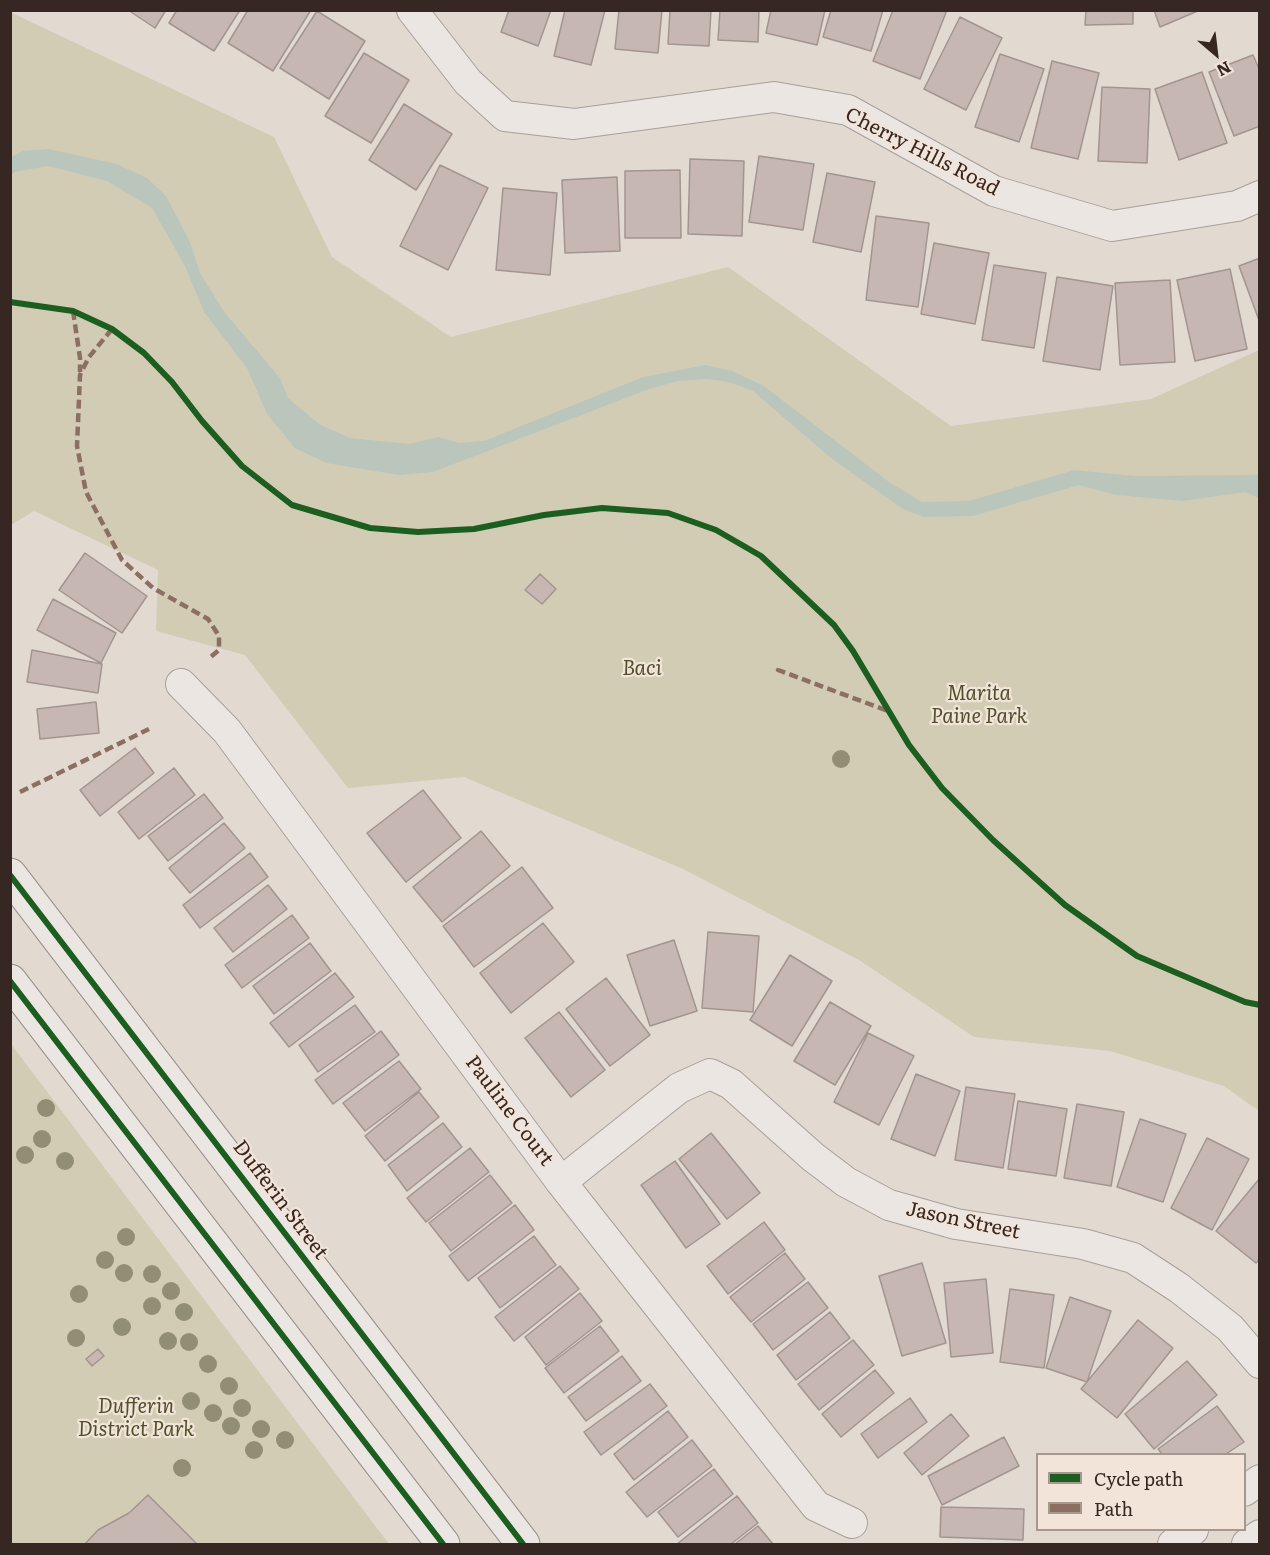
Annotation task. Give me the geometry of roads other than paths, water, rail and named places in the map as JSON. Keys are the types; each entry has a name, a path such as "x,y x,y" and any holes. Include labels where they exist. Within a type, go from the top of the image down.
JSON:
{"main road":[{"name":"Dufferin Street","path":"10,875 523,1545"},
{"path":"10,981 442,1545"}],"street":[{"name":"Cherry Hills Road","path":"412,10 468,82 505,116 574,124 774,97 848,110 994,191 1113,226 1237,206 1260,196"},
{"name":"Pauline Court","path":"181,684 227,731 561,1182 816,1506 852,1523"},
{"name":"Jason Street","path":"561,1182 679,1088 710,1074 731,1084 813,1157 846,1182 890,1205 957,1224 1083,1244 1133,1258 1179,1288 1230,1328 1260,1363"},
{"path":"1246,1490 1260,1480"},
{"path":"1173,1545 1192,1531"},
{"path":"1247,1545 1260,1535"}],"park label":[{"name":"Baci","path":"642,669"},
{"name":"Marita Paine Park","path":"979,706"},
{"name":"Dufferin District Park","path":"136,1418"}]}
